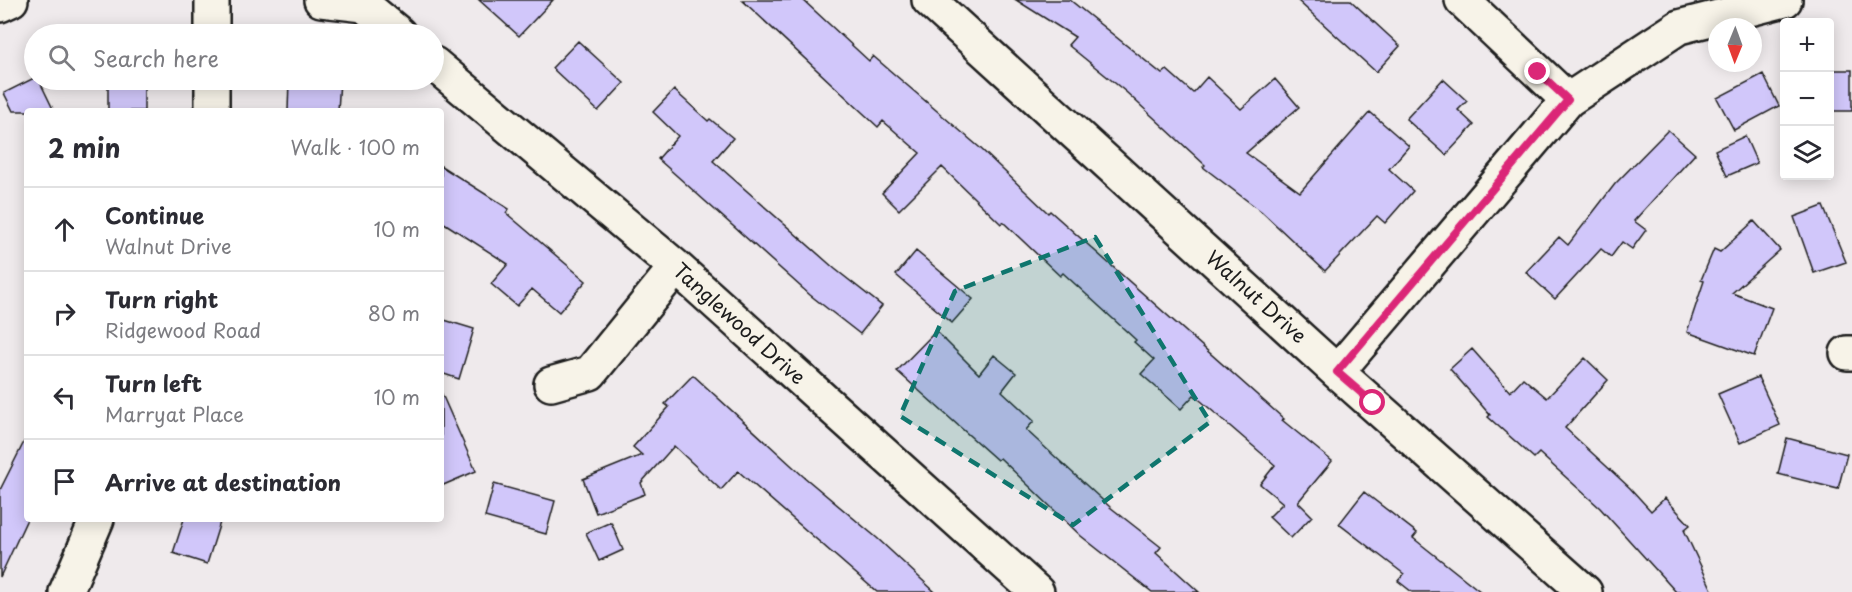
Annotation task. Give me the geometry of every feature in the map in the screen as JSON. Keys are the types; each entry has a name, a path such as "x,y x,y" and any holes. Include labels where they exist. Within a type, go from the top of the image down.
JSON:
{"street":[{"path":"0,5 11,0"},
{"path":"212,24 213,0"},
{"path":"321,0 364,5 387,24"},
{"name":"Walnut Drive","path":"929,0 1337,372 1585,592"},
{"path":"1462,0 1568,100"},
{"path":"1337,372 1568,100 1679,27 1785,0"},
{"name":"Tanglewood Drive","path":"444,72 675,267 1037,592"},
{"path":"212,90 212,108"},
{"path":"551,384 590,373 675,267"},
{"path":"66,592 96,522"}],"highlighted area":[{"path":"1095,237 1210,422 1073,525 900,416 955,291"}],"building":[{"path":"479,0 553,0 519,36"},
{"path":"742,0 803,0 869,61 873,56 979,147 1048,213 1050,211 1284,419 1282,420 1332,461 1298,502 1312,516 1291,538 1269,517 1283,503 1260,484 1275,465 1194,395 1181,409 1141,374 1154,360 1134,342 1136,340 1063,273 1060,276 1003,222 1001,224 942,167 899,210 882,193 920,153 883,121 878,127"},
{"path":"1016,0 1070,0 1162,74 1167,70 1193,93 1207,77 1241,109 1275,79 1299,107 1246,153 1300,192 1370,112 1409,146 1389,169 1413,191 1385,223 1377,216 1325,271 1262,212 1203,167 1205,165 1126,92 1068,45 1075,37"},
{"path":"1297,0 1350,0 1400,46 1376,72"},
{"path":"578,41 624,83 598,111 552,68"},
{"path":"1834,70 1852,70 1852,111 1834,111"},
{"path":"1763,74 1779,106 1734,130 1717,98"},
{"path":"1443,79 1467,101 1458,110 1474,125 1446,155 1406,119"},
{"path":"24,83 24,90 44,90 53,108 24,108 24,111 13,111 4,93"},
{"path":"108,90 144,90 144,108 108,108"},
{"path":"289,90 339,90 338,108 288,108"},
{"path":"674,90 708,121 710,119 733,138 713,161 835,269 882,306 860,334 810,295 658,159 678,136 653,112"},
{"path":"1668,130 1695,154 1634,221 1646,230 1632,249 1622,242 1611,257 1601,249 1555,299 1526,272 1559,237 1568,245 1615,184"},
{"path":"1745,136 1757,163 1727,176 1715,150"},
{"path":"444,168 509,209 506,213 586,281 559,312 532,289 517,306 491,284 508,264 444,223"},
{"path":"1823,206 1846,262 1814,273 1794,217"},
{"path":"1754,221 1780,250 1732,293 1772,308 1754,356 1687,332 1704,281 1701,280 1714,249 1720,252"},
{"path":"916,251 973,299 952,323 896,275"},
{"path":"444,320 474,329 459,379 444,374"},
{"path":"936,331 979,374 994,355 1016,373 1002,391 1034,421 1026,430 1110,507 1161,547 1156,553 1199,592 1152,592 1081,536 1000,458 997,460 897,371"},
{"path":"1472,349 1510,392 1523,378 1547,398 1585,358 1608,380 1565,428 1630,488 1651,511 1665,498 1690,525 1684,530 1713,592 1676,592 1600,508 1539,453 1534,458 1488,417 1490,415 1450,369"},
{"path":"693,375 935,592 877,592 738,471 721,490 674,446 641,483 645,494 596,513 583,479 642,455 633,447 669,407 665,404"},
{"path":"1758,377 1780,425 1740,443 1718,394"},
{"path":"444,399 476,471 444,485"},
{"path":"1787,438 1847,454 1838,489 1778,474"},
{"path":"24,442 26,522 0,577 0,490"},
{"path":"494,484 555,501 546,534 485,517"},
{"path":"1364,492 1417,533 1413,538 1481,592 1412,592 1398,581 1404,574 1339,524"},
{"path":"183,522 220,522 207,564 173,553"},
{"path":"611,522 623,550 599,561 586,533"}],"route":[{"path":"1373,403 1337,372 1568,100 1538,72"}]}
